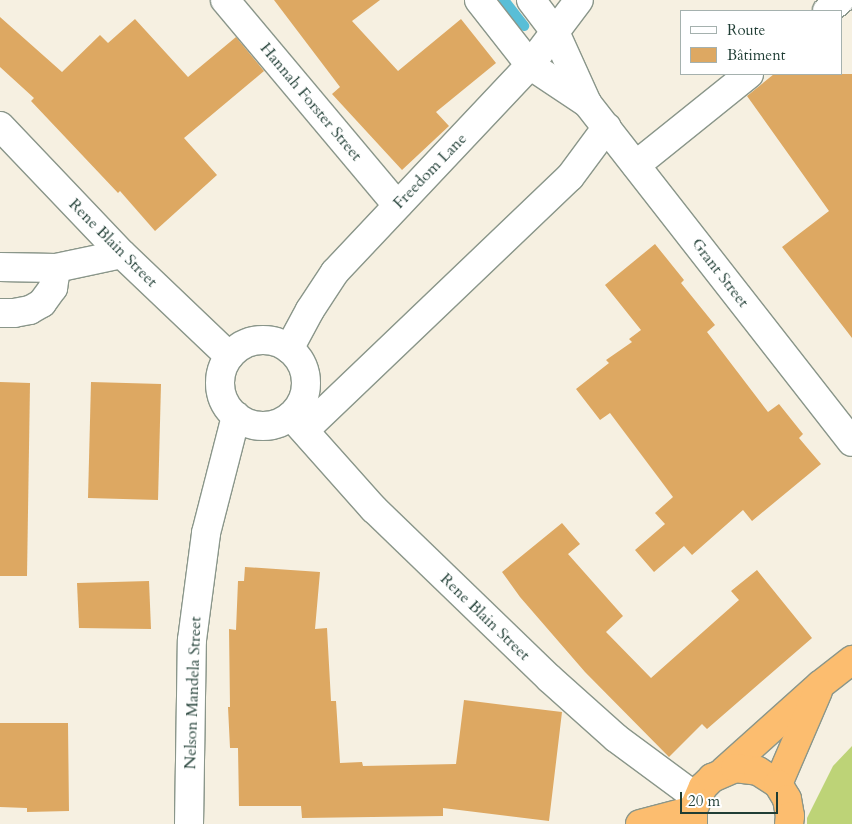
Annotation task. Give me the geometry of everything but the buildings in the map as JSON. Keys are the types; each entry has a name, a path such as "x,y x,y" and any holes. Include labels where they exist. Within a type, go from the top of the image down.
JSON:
{"highway":[{"path":"640,824 694,811 712,778 724,771 820,685 852,660"},
{"path":"778,784 820,685"},
{"path":"724,771 747,768 769,776 778,784 787,799 790,816 789,824"}],"street":[{"name":"Hannah Forster Street","path":"225,0 397,205"},
{"name":"Grant Street","path":"479,0 530,65 587,103"},
{"name":"Grant Street","path":"531,0 556,32 587,103 852,442"},
{"name":"Freedom Lane","path":"289,349 310,310 335,272 530,65 579,0"},
{"path":"828,10 840,0"},
{"path":"636,165 748,75"},
{"name":"Rene Blain Street","path":"0,126 122,254 229,356"},
{"path":"298,423 298,407 305,392 305,376 300,361 289,349 277,342 264,339 245,344 229,356 222,370 220,385 223,400 236,416 253,424 265,426 298,423 570,177 607,128"},
{"path":"0,267 56,268 122,254"},
{"path":"0,313 30,310 42,303 53,288 56,268"},
{"name":"Nelson Mandela Street","path":"188,824 192,640 206,533 236,416"},
{"name":"Rene Blain Street","path":"298,423 374,509 549,678 694,811"}],"green space":[{"path":"852,746 852,824 807,824 807,818 833,766"}],"waterway":[{"path":"504,0 524,26"}]}
